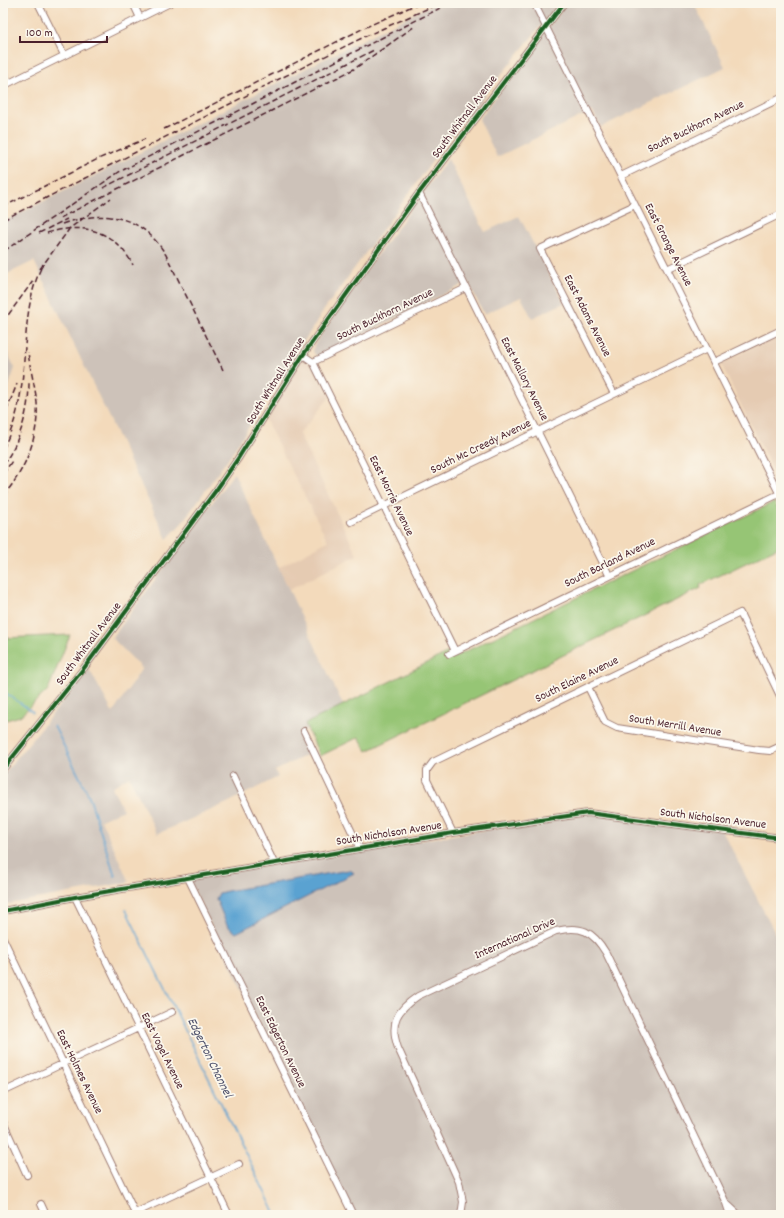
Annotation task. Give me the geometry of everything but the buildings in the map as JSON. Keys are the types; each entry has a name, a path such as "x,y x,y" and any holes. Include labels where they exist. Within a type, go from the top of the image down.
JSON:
{"street":[{"path":"38,3 64,56"},
{"path":"133,3 140,18"},
{"path":"3,86 170,3"},
{"name":"East Grange Avenue","path":"534,3 780,495"},
{"name":"South Whitnall Avenue","path":"3,769 84,668 217,489 241,454 302,355 419,193 564,3"},
{"name":"South Buckhorn Avenue","path":"621,176 781,98"},
{"name":"East Mallory Avenue","path":"419,193 609,575"},
{"name":"East Adams Avenue","path":"614,394 540,249 635,204"},
{"path":"667,269 781,214"},
{"name":"South Buckhorn Avenue","path":"313,362 466,288"},
{"path":"714,362 781,330"},
{"name":"South Mc Creedy Avenue","path":"351,522 707,349"},
{"path":"302,355 313,362"},
{"name":"East Morris Avenue","path":"313,362 384,506 452,653"},
{"name":"South Barland Avenue","path":"452,653 609,575 780,495"},
{"name":"South Elaine Avenue","path":"453,833 427,780 427,770 433,762 740,613 781,698"},
{"name":"South Merrill Avenue","path":"588,687 605,722 616,728 759,750 770,751 781,746"},
{"path":"304,731 360,849"},
{"path":"232,776 274,863"},
{"name":"South Nicholson Avenue","path":"3,911 75,897 453,833 588,813 781,838"},
{"name":"East Edgerton Avenue","path":"188,878 353,1215"},
{"name":"East Vogel Avenue","path":"75,897 229,1215"},
{"name":"International Drive","path":"461,1215 463,1202 459,1182 398,1048 394,1032 394,1022 401,1010 418,996 556,931 568,929 582,930 589,933 597,939 606,953 726,1203 730,1215"},
{"name":"East Holmes Avenue","path":"3,938 134,1214"},
{"path":"3,1092 172,1012"},
{"path":"3,1122 27,1175"},
{"path":"134,1214 211,1176 239,1164"},
{"name":"International Drive","path":"726,1203 739,1215"},
{"path":"41,1204 46,1215"}],"shaded area":[{"path":"435,3 559,3 439,152 324,310 232,453 182,523 167,539 34,261 3,276 3,222"},
{"path":"567,3 694,3 725,67 601,127 592,111 497,157 479,119"},
{"path":"3,63 12,81 3,86"},
{"path":"448,159 485,232 519,216 564,303 532,318 521,297 484,314 468,282 320,356 315,355 313,351 314,345 362,276"},
{"path":"781,333 781,484 777,479 721,364"},
{"path":"3,344 15,368 3,403"},
{"path":"303,355 313,362 330,397 299,434 357,555 289,590 278,568 328,541 264,417"},
{"path":"234,473 343,705 305,724 307,729 299,733 309,754 275,771 278,777 227,803 157,834 129,776 112,787 123,810 101,820 129,882 3,905 3,775 89,669 113,713 142,668 112,638"},
{"path":"588,813 722,830 781,945 781,1215 353,1215 188,878"}],"green space":[{"path":"774,502 781,514 781,546 700,585 701,588 367,751 359,737 320,756 305,724 449,652 452,658"},
{"path":"70,635 48,690 20,716 3,721 3,638"}],"water":[{"path":"349,870 354,873 236,933 227,925 216,899 219,893 227,891"}],"waterway":[{"name":"Edgerton Channel","path":"3,691 33,712"},
{"name":"Edgerton Channel","path":"54,726 89,796 115,876"},
{"name":"Edgerton Channel","path":"126,910 276,1215"}],"railway":[{"path":"164,129 364,28 419,3"},
{"path":"4,251 119,172 450,3"},
{"path":"3,220 269,84 366,36 431,7"},
{"path":"60,218 354,69 415,26"},
{"path":"103,188 374,50"},
{"path":"3,207 98,159 145,139"},
{"path":"40,269 70,228 111,198"},
{"path":"62,224 78,219 107,217 121,219 146,231 166,255 223,370"},
{"path":"39,233 67,219"},
{"path":"47,233 73,228 97,232 117,244 133,265"},
{"path":"3,449 18,408 22,385 26,332 31,297 43,264"},
{"path":"3,322 33,281"},
{"path":"3,496 18,476 24,465 36,428 37,403 28,352"},
{"path":"3,465 19,436 25,415 29,393 29,382"},
{"path":"3,419 17,384"},
{"path":"3,474 12,461"}],"cycle path":[{"path":"3,769 84,668 217,489 303,355 419,193 564,3"},
{"path":"3,911 75,897 453,833 588,813 781,838"}]}
